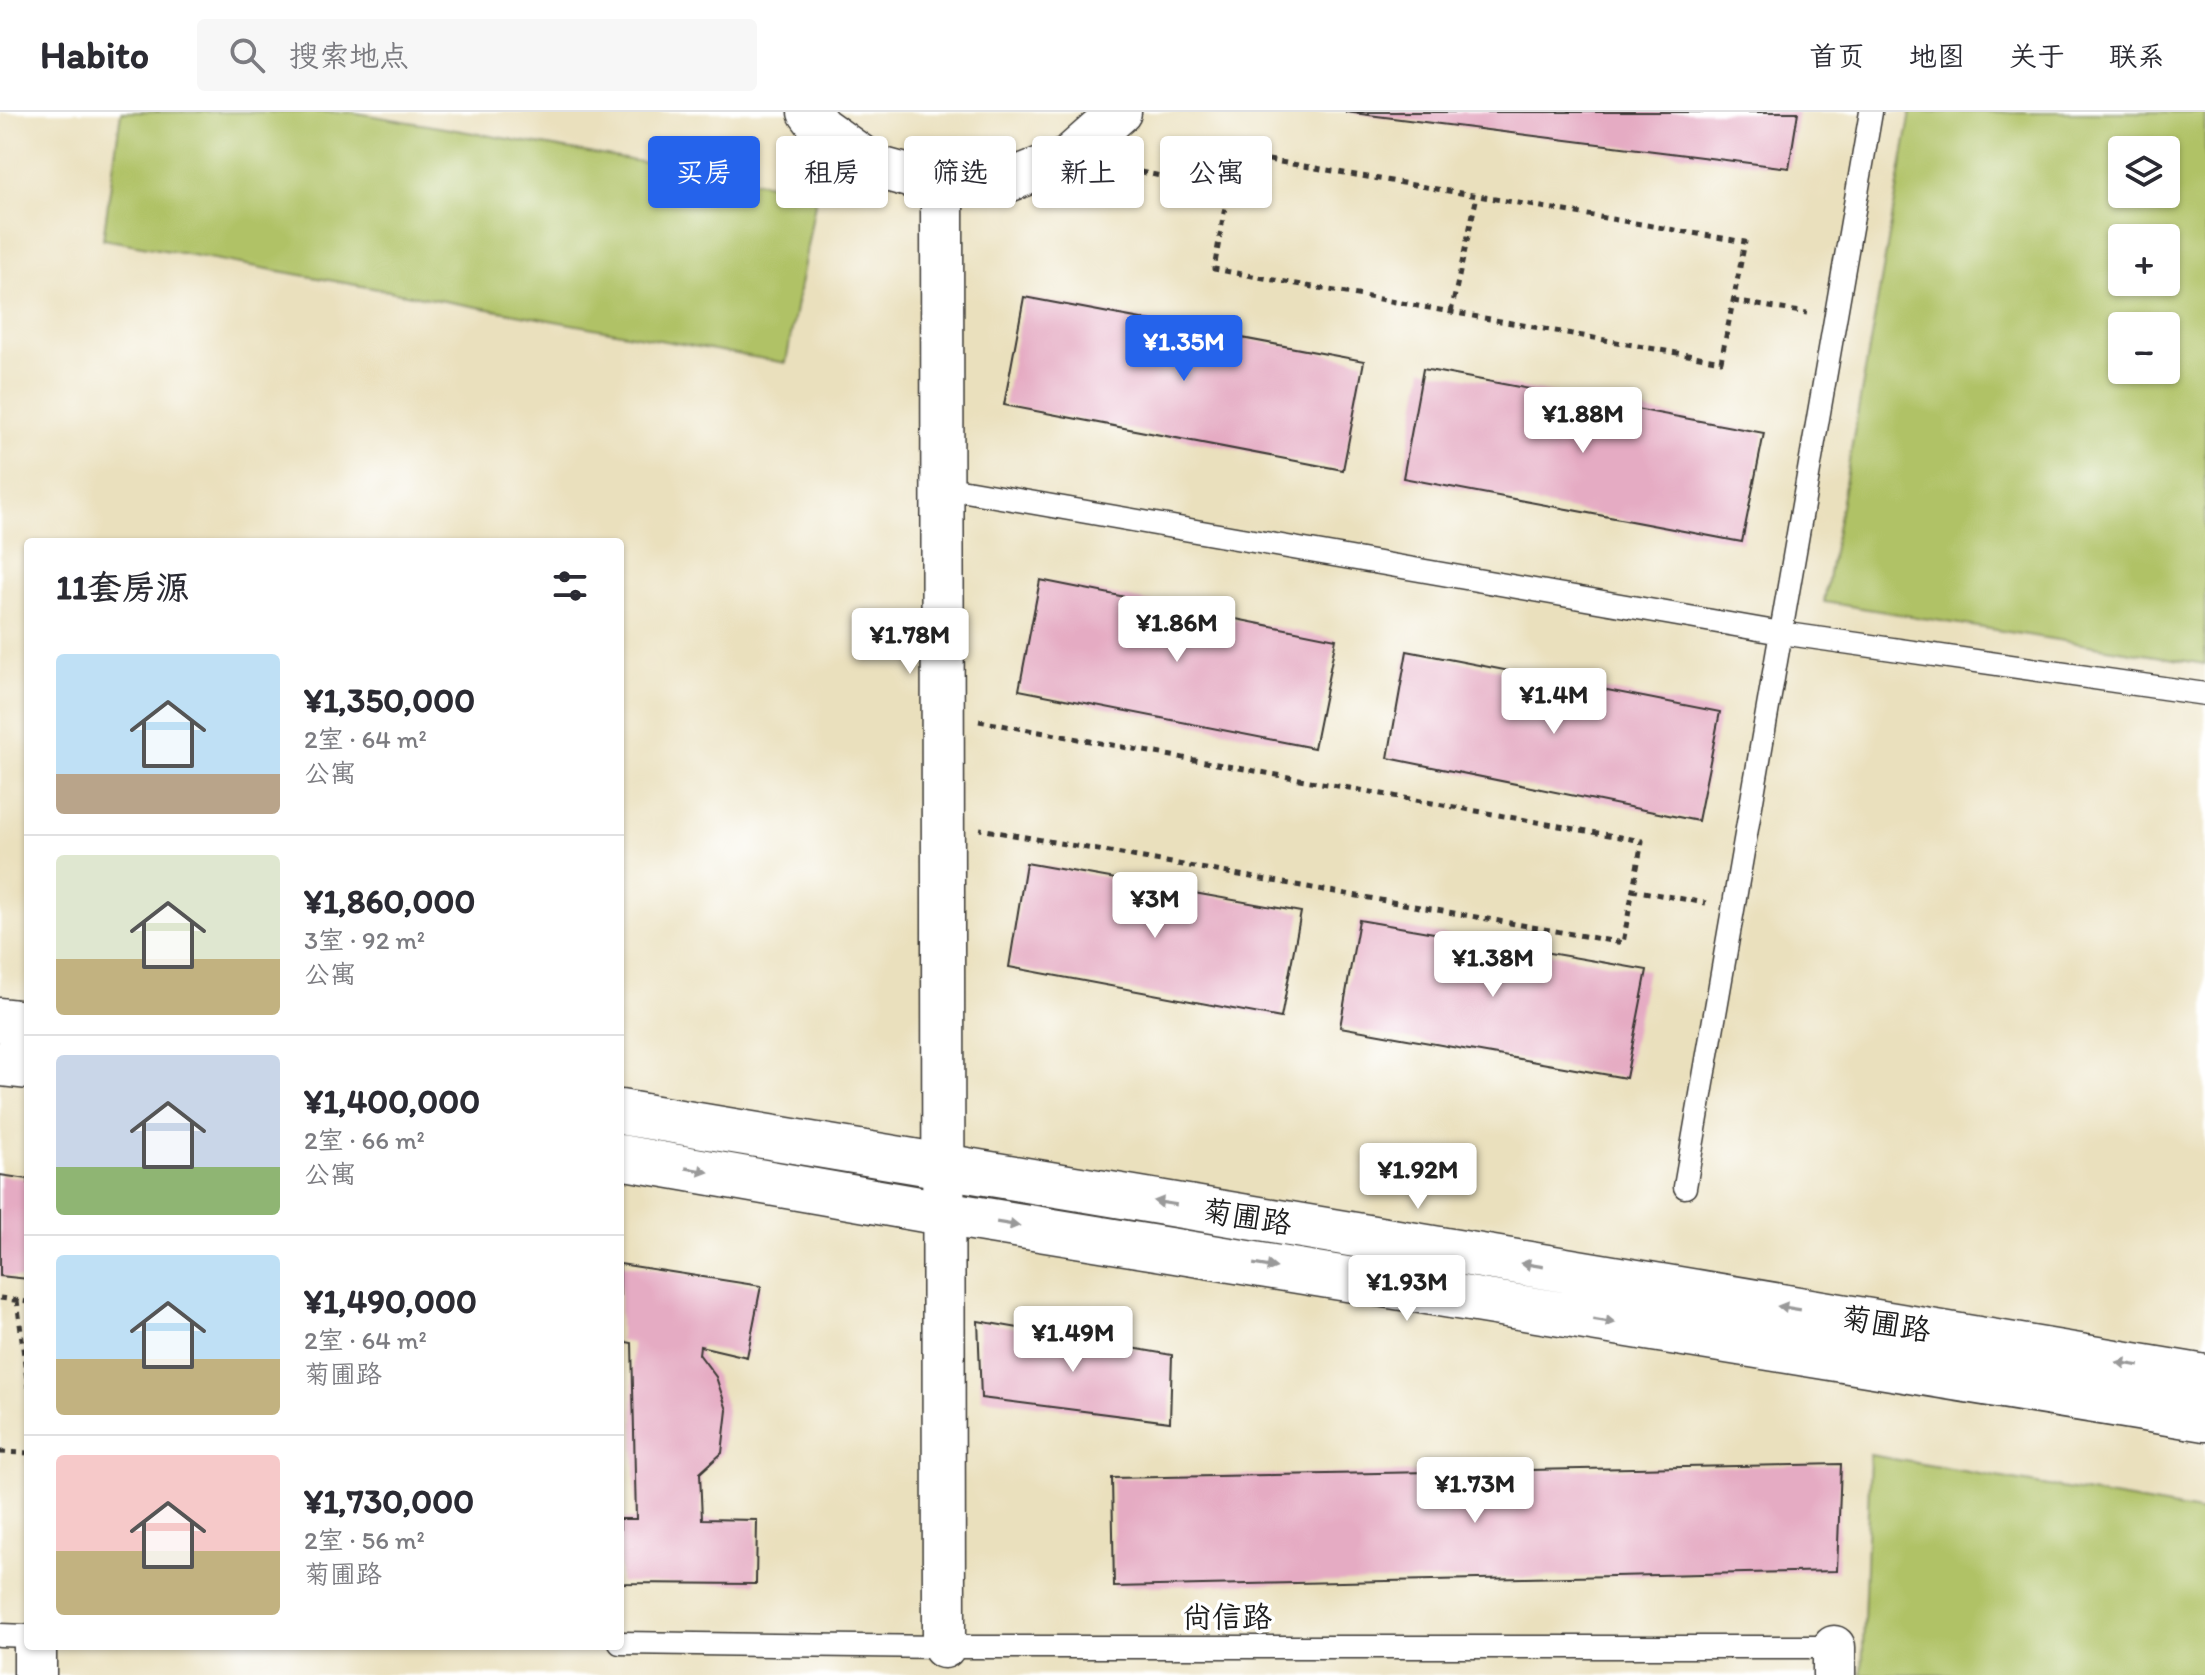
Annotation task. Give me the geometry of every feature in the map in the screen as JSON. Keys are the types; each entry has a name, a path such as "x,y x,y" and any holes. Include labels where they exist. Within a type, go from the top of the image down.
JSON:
{"street":[{"path":"809,112 820,127 876,167 904,175"},
{"path":"1093,136 1120,112"},
{"path":"942,208 944,1647"},
{"path":"0,1020 24,1023"},
{"path":"0,1064 24,1067"},
{"name":"菊圃路","path":"624,1113 2205,1377"},
{"name":"菊圃路","path":"624,1158 942,1213 2205,1419"},
{"path":"35,1650 35,1675"}],"lane":[{"path":"1685,1187 1871,112"},
{"path":"943,487 1781,633 2205,694"},
{"path":"0,1635 24,1636"},
{"name":"尚信路","path":"624,1643 1834,1661"}],"path":[{"path":"1225,208 1214,269 1721,361 1745,242 1272,161"},
{"path":"1451,312 1477,196"},
{"path":"1733,301 1835,318"},
{"path":"943,714 1642,841 1623,943 943,822"},
{"path":"1632,890 1733,908"},
{"path":"0,1298 24,1301"},
{"path":"17,1300 24,1355"},
{"path":"0,1452 24,1453"}],"green space":[{"path":"121,112 351,112 648,163 648,208 760,208 760,182 776,185 776,208 814,208 786,363 103,239"},
{"path":"1911,112 2205,112 2205,664 1824,602"},
{"path":"1870,1455 2205,1513 2205,1675 1862,1675"}],"building":[{"path":"1345,112 1798,112 1789,168"},
{"path":"1024,297 1364,361 1343,470 1004,405"},
{"path":"1423,369 1764,433 1742,542 1403,478"},
{"path":"1040,580 1336,639 1314,748 1019,690"},
{"path":"1407,651 1720,712 1698,821 1388,758"},
{"path":"1026,863 1301,912 1281,1018 1009,967"},
{"path":"1359,920 1647,970 1626,1078 1340,1027"},
{"path":"0,1175 24,1178 24,1279 0,1276"},
{"path":"624,1265 761,1286 747,1357 700,1346 699,1354 716,1377 727,1410 722,1453 700,1473 702,1519 757,1520 756,1584 624,1583 624,1519 636,1519 632,1343 624,1342"},
{"path":"978,1321 1172,1355 1170,1422 981,1398"},
{"path":"1841,1464 1837,1571 1114,1587 1112,1478"}]}
